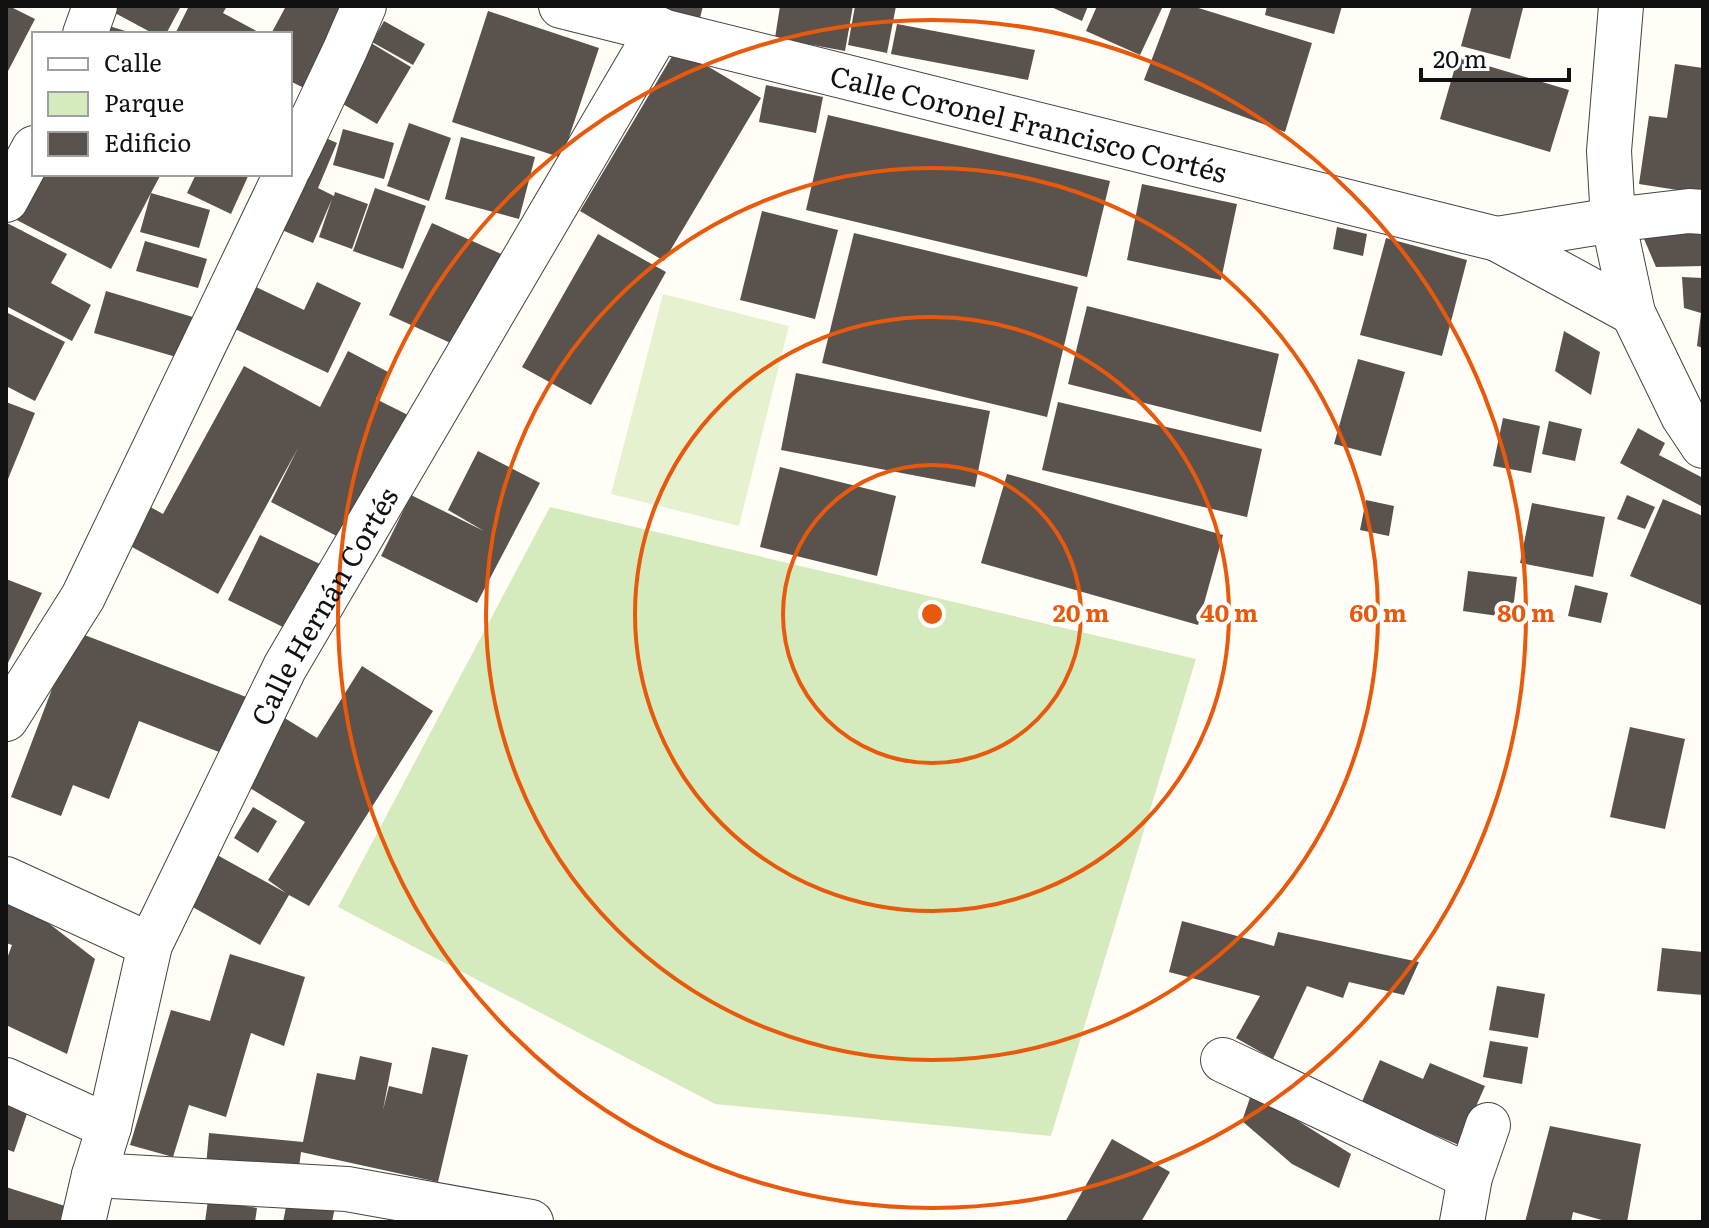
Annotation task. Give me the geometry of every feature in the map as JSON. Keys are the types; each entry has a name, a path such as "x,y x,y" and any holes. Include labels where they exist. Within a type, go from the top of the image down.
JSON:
{"street":[{"path":"86,32 95,6"},
{"path":"292,162 364,6"},
{"name":"Calle Coronel Francisco Cortés","path":"561,6 607,11 659,29 1497,239 1633,313"},
{"path":"1621,6 1609,151 1613,220 1633,313 1683,416 1703,446"},
{"name":"Calle Hernán Cortés","path":"83,1222 109,1127 150,945 285,667 659,29"},
{"path":"6,200 32,152"},
{"path":"6,719 83,597 285,176"},
{"name":"Calle Coronel Francisco Cortés","path":"1497,239 1613,220 1703,212"},
{"path":"6,879 150,945"},
{"path":"1223,1060 1470,1177"},
{"path":"6,1080 109,1127"},
{"path":"1462,1222 1470,1177 1488,1125"},
{"path":"94,1175 347,1189 531,1222"}],"green space":[{"path":"663,294 789,326 739,526 611,494"},
{"path":"550,507 1196,659 1051,1136 715,1104 338,907"}],"building":[{"path":"6,6 35,19 6,75"},
{"path":"102,6 181,6 167,32 150,32"},
{"path":"189,6 227,6 223,13 258,32 176,32"},
{"path":"286,6 363,6 318,95 292,82 292,32 272,32"},
{"path":"633,6 703,6 699,22"},
{"path":"780,6 853,6 845,51 775,38"},
{"path":"855,6 896,6 887,53 848,45"},
{"path":"1049,6 1088,6 1082,21"},
{"path":"1097,6 1163,6 1140,55 1086,31"},
{"path":"1172,6 1192,6 1312,43 1285,132 1144,80"},
{"path":"1267,6 1342,6 1334,34 1265,15"},
{"path":"1472,6 1523,8 1510,59 1461,46"},
{"path":"488,11 599,48 562,158 452,122"},
{"path":"384,21 425,44 413,65 372,42"},
{"path":"96,22 129,32 93,32"},
{"path":"897,24 1035,50 1028,80 891,54"},
{"path":"371,43 411,67 377,124 336,100"},
{"path":"677,48 761,98 664,261 580,211"},
{"path":"1458,57 1569,90 1550,152 1440,119"},
{"path":"1675,64 1703,68 1703,194 1639,184 1649,116 1667,118"},
{"path":"766,85 823,97 816,133 759,122"},
{"path":"828,115 1110,181 1087,277 806,210"},
{"path":"409,123 451,138 429,201 387,186"},
{"path":"343,129 394,143 384,179 333,165"},
{"path":"319,135 337,143 318,188 334,196 335,192 368,204 352,249 319,237 332,199 313,243 277,228"},
{"path":"461,137 535,157 519,219 445,199"},
{"path":"33,176 160,176 111,269 9,216"},
{"path":"195,176 248,176 231,214 187,193"},
{"path":"1142,184 1237,204 1221,280 1127,260"},
{"path":"375,188 426,206 403,269 353,251"},
{"path":"151,193 210,210 199,248 140,232"},
{"path":"762,211 838,230 815,319 740,300"},
{"path":"7,223 67,254 51,283 91,305 72,341 6,306"},
{"path":"432,223 508,257 466,350 389,315"},
{"path":"1638,225 1703,229 1703,266 1656,267"},
{"path":"1337,227 1367,234 1363,256 1333,249"},
{"path":"854,233 1078,287 1047,417 822,363"},
{"path":"598,234 666,272 591,405 522,367"},
{"path":"1386,238 1467,260 1442,356 1360,335"},
{"path":"145,241 207,259 198,288 136,271"},
{"path":"1682,277 1703,278 1703,348 1697,346 1701,313 1684,308"},
{"path":"317,282 361,303 328,373 233,328 254,286 304,310"},
{"path":"106,291 196,318 183,359 94,333"},
{"path":"1087,306 1279,354 1261,432 1068,384"},
{"path":"6,312 65,342 35,401 6,386"},
{"path":"1564,331 1600,352 1591,395 1555,371"},
{"path":"348,351 390,373 376,399 416,419 352,544 271,502 298,448 218,594 121,541 143,503 163,514 244,366 320,407"},
{"path":"1358,359 1405,372 1381,456 1334,444"},
{"path":"796,373 990,411 975,487 781,450"},
{"path":"6,402 35,413 6,484"},
{"path":"1058,402 1262,449 1247,517 1042,470"},
{"path":"1503,418 1540,426 1531,473 1493,466"},
{"path":"1549,421 1582,429 1575,461 1542,454"},
{"path":"1638,428 1665,443 1659,455 1703,478 1703,507 1620,463"},
{"path":"478,451 540,483 477,603 381,556 411,495 484,531 448,510"},
{"path":"780,467 896,496 877,576 760,547"},
{"path":"1007,474 1223,535 1198,625 981,563"},
{"path":"1627,495 1655,507 1645,529 1617,519"},
{"path":"1663,499 1703,516 1703,606 1630,576"},
{"path":"1366,500 1394,506 1389,536 1360,530"},
{"path":"1532,503 1605,517 1593,577 1520,563"},
{"path":"260,535 326,567 293,632 228,600"},
{"path":"1468,571 1517,577 1512,618 1463,611"},
{"path":"6,579 42,593 6,667"},
{"path":"1575,585 1608,593 1601,623 1568,616"},
{"path":"74,631 254,700 232,757 139,721 109,799 73,785 61,816 11,797"},
{"path":"362,666 433,711 309,906 289,895 260,945 182,901 210,851 286,893 268,880 305,822 242,783 283,717 317,738"},
{"path":"1630,727 1685,739 1665,829 1610,817"},
{"path":"253,807 277,821 258,853 234,838"},
{"path":"6,896 25,905 95,959 67,1054 6,1025 6,961 12,945 6,943"},
{"path":"1182,921 1274,946 1278,932 1419,962 1404,995 1349,982 1343,998 1307,986 1273,1059 1236,1038 1260,996 1169,972"},
{"path":"1662,948 1703,952 1703,995 1657,991"},
{"path":"230,954 305,977 284,1046 251,1033 226,1117 189,1105 173,1157 130,1145 171,1010 210,1021"},
{"path":"1497,986 1545,994 1538,1038 1489,1030"},
{"path":"1490,1041 1528,1047 1522,1084 1483,1077"},
{"path":"432,1047 468,1055 438,1182 301,1152 298,1175 206,1166 209,1133 303,1142 317,1073 355,1080 360,1056 392,1063 383,1110 389,1086 422,1094"},
{"path":"1380,1060 1423,1079 1430,1063 1485,1086 1459,1145 1361,1104"},
{"path":"1252,1092 1351,1154 1339,1188 1292,1164 1242,1121"},
{"path":"6,1093 30,1105 14,1152 6,1149"},
{"path":"1550,1126 1641,1144 1627,1222 1609,1222 1573,1212 1571,1222 1525,1222"},
{"path":"1112,1139 1170,1172 1141,1222 1065,1222"},
{"path":"6,1187 65,1206 60,1222 6,1222"},
{"path":"288,1197 335,1207 332,1222 283,1222"},
{"path":"208,1200 257,1208 255,1222 205,1222"}]}
